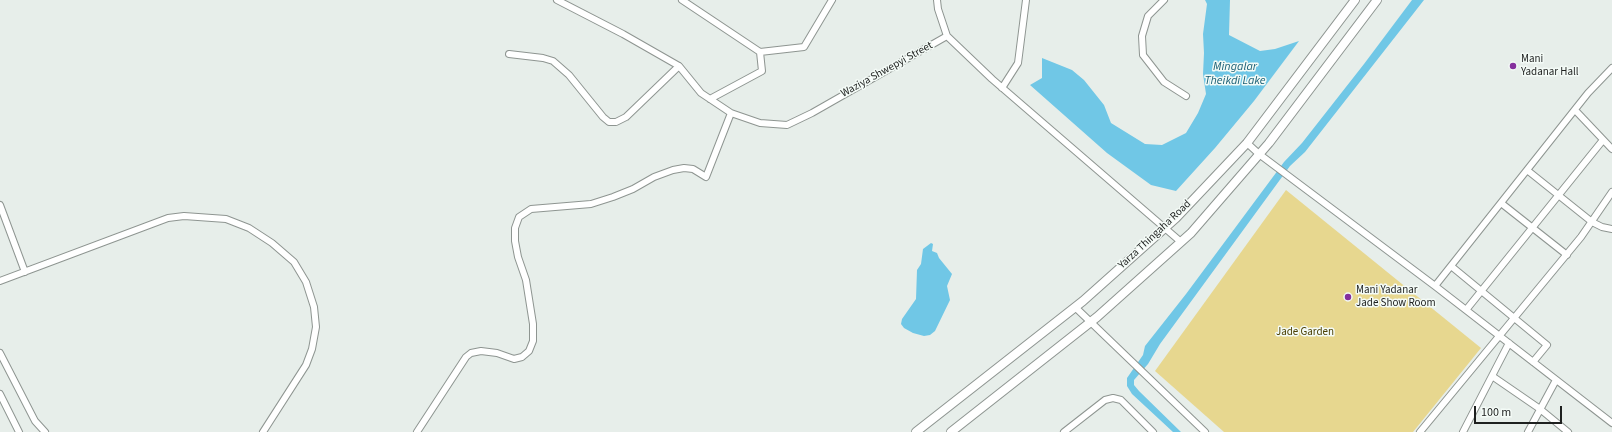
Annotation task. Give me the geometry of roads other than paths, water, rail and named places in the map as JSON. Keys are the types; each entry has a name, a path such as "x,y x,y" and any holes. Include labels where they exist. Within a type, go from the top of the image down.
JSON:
{"main road":[{"name":"Yarza Thingaha Road","path":"916,432 1075,307 1176,218 1247,143 1355,0"},
{"name":"Yarza Thingaha Road","path":"951,432 1090,323 1192,233 1259,154 1377,0"}],"street":[{"name":"Waziya Shwepyi Street","path":"556,0 623,34 679,66 701,93 731,113 760,123 787,125 812,113 948,36"},
{"path":"682,0 760,52 804,47 832,0"},
{"path":"937,0 938,10 948,36 1002,88 1164,229 1181,242"},
{"path":"1002,88 1018,63 1026,0"},
{"path":"1164,0 1148,16 1142,36 1143,55 1164,82 1186,96"},
{"path":"710,99 762,71 760,52"},
{"path":"509,54 543,58 552,61 569,75 603,117 609,122 616,122 626,117 679,66"},
{"path":"1434,286 1588,93 1612,68"},
{"path":"1575,110 1612,149"},
{"path":"418,432 466,357 471,352 481,351 497,353 514,359 522,357 529,351 533,341 533,324 529,295 515,241 515,228 519,217 531,209 591,204 633,189 654,177 673,170 684,168 694,169 706,177 731,113"},
{"path":"1466,310 1603,140"},
{"path":"1247,143 1277,168 1466,310 1612,423"},
{"path":"1527,170 1592,222 1602,227 1612,229"},
{"path":"1420,432 1567,254 1592,222 1611,194"},
{"path":"1501,203 1567,254"},
{"path":"0,205 25,272"},
{"path":"0,281 168,218 184,216 226,219 249,228 272,243 294,262 306,282 314,307 316,327 312,349 306,365 263,432"},
{"path":"1451,266 1547,345 1533,362"},
{"path":"1075,307 1205,432"},
{"path":"1463,432 1509,343"},
{"path":"0,353 35,422 45,432"},
{"path":"1492,376 1540,409 1568,432"},
{"path":"1528,432 1556,380"},
{"path":"0,394 19,432"},
{"path":"1064,432 1105,400 1113,398 1121,400 1153,432"}],"water":[{"name":"Mingalar Theikdi Lake","path":"1205,0 1230,0 1229,35 1260,51 1275,49 1299,41 1254,101 1215,148 1176,191 1151,185 1107,153 1030,85 1042,78 1042,58 1072,70 1084,80 1104,105 1111,123 1145,144 1162,145 1186,133 1198,113 1206,94 1203,74 1203,34 1207,4"},
{"path":"1412,0 1424,0 1305,152 1290,166 1160,344 1148,364 1134,380 1134,385 1139,391 1181,432 1173,432 1132,394 1127,386 1127,378 1143,355 1145,346 1186,294 1284,162 1302,143"},
{"path":"931,243 933,244 932,251 937,253 939,258 952,274 947,286 950,300 935,331 930,335 924,336 913,333 904,328 901,324 902,319 916,299 917,270 921,264 923,249"}],"place":[{"name":"Mani Yadanar Hall","path":"1513,66"},
{"name":"Mani Yadanar Jade Show Room","path":"1348,297"}],"park label":[{"name":"Jade Garden","path":"1305,333"}]}
